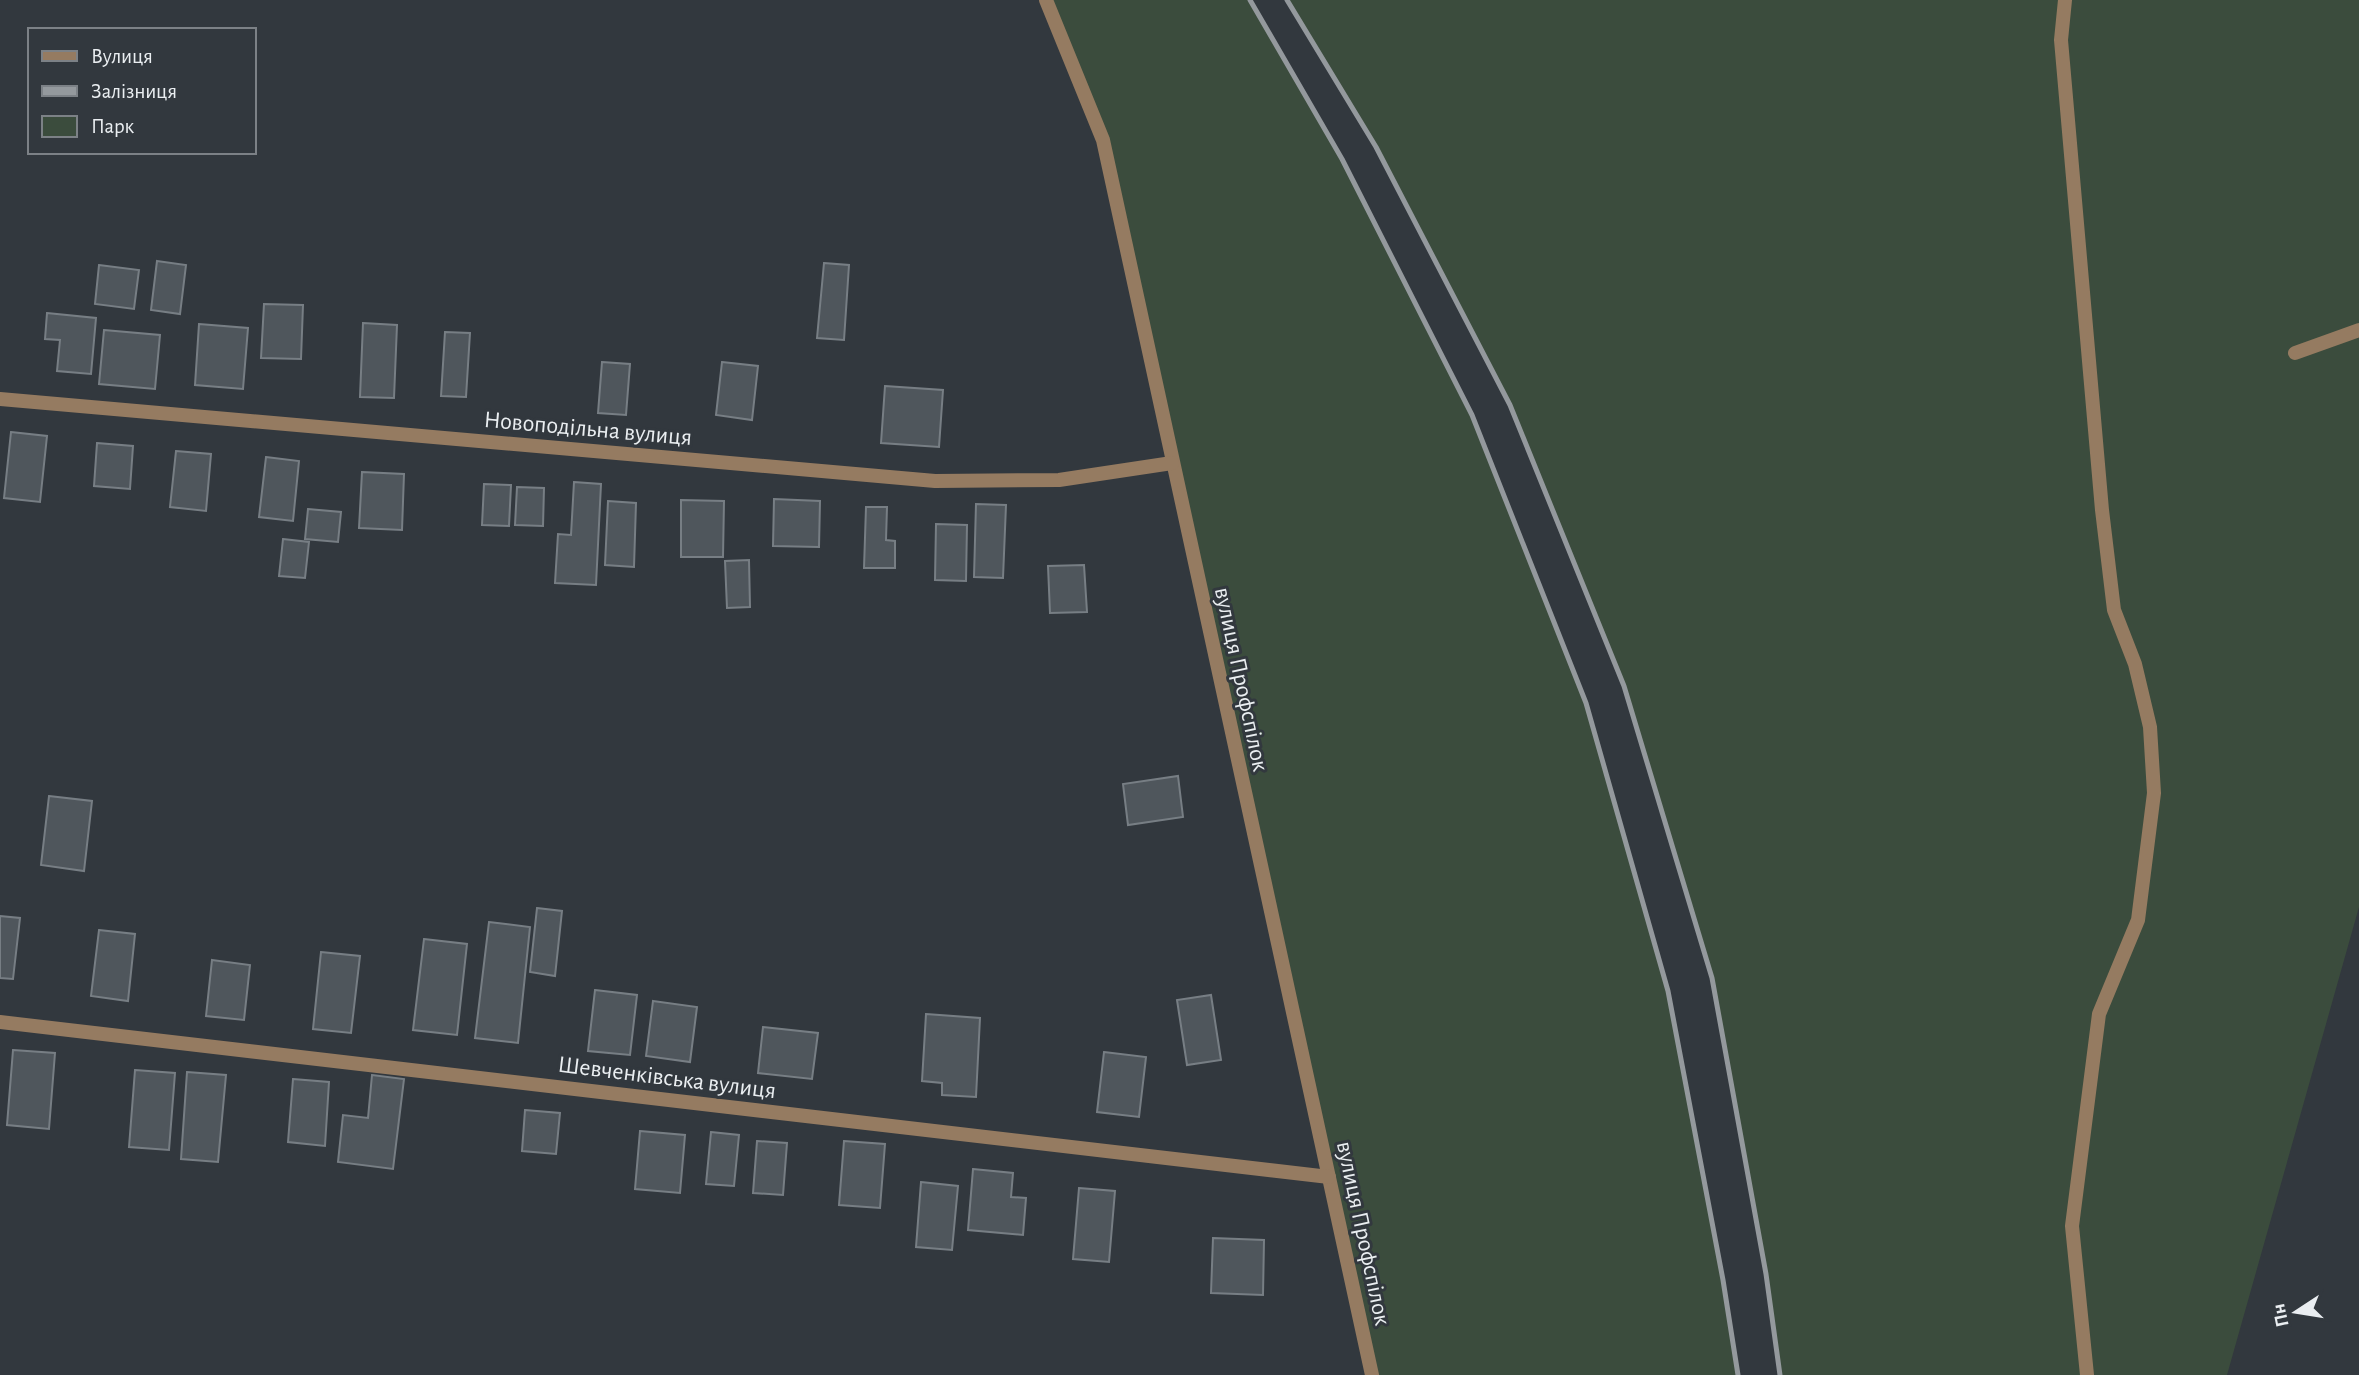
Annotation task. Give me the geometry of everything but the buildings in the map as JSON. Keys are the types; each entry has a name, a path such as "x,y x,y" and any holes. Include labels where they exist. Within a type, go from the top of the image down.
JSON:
{"street":[{"name":"вулиця Профспілок","path":"1046,0 1103,140 1171,463 1372,1375"},
{"path":"2066,0 2062,40 2105,535 2114,610 2134,664 2150,726 2154,793 2138,920 2099,1014 2072,1226 2088,1375"},
{"path":"2295,353 2359,330"},
{"name":"Новоподільна вулиця","path":"0,399 934,481 1059,480 1171,463"},
{"name":"Шевченківська вулиця","path":"0,1022 1329,1177"}],"green space":[{"path":"1046,0 1250,0 1342,159 1472,415 1586,703 1668,991 1723,1280 1738,1375 1372,1375 1103,140"},
{"path":"1287,0 2359,0 2359,907 2227,1375 1780,1375 1766,1274 1712,978 1624,686 1510,405 1376,147"}],"railway":[{"path":"1250,0 1342,159 1472,415 1586,703 1668,991 1723,1280 1738,1375"},
{"path":"1287,0 1376,147 1510,405 1624,686 1712,978 1766,1274 1780,1375"}]}
